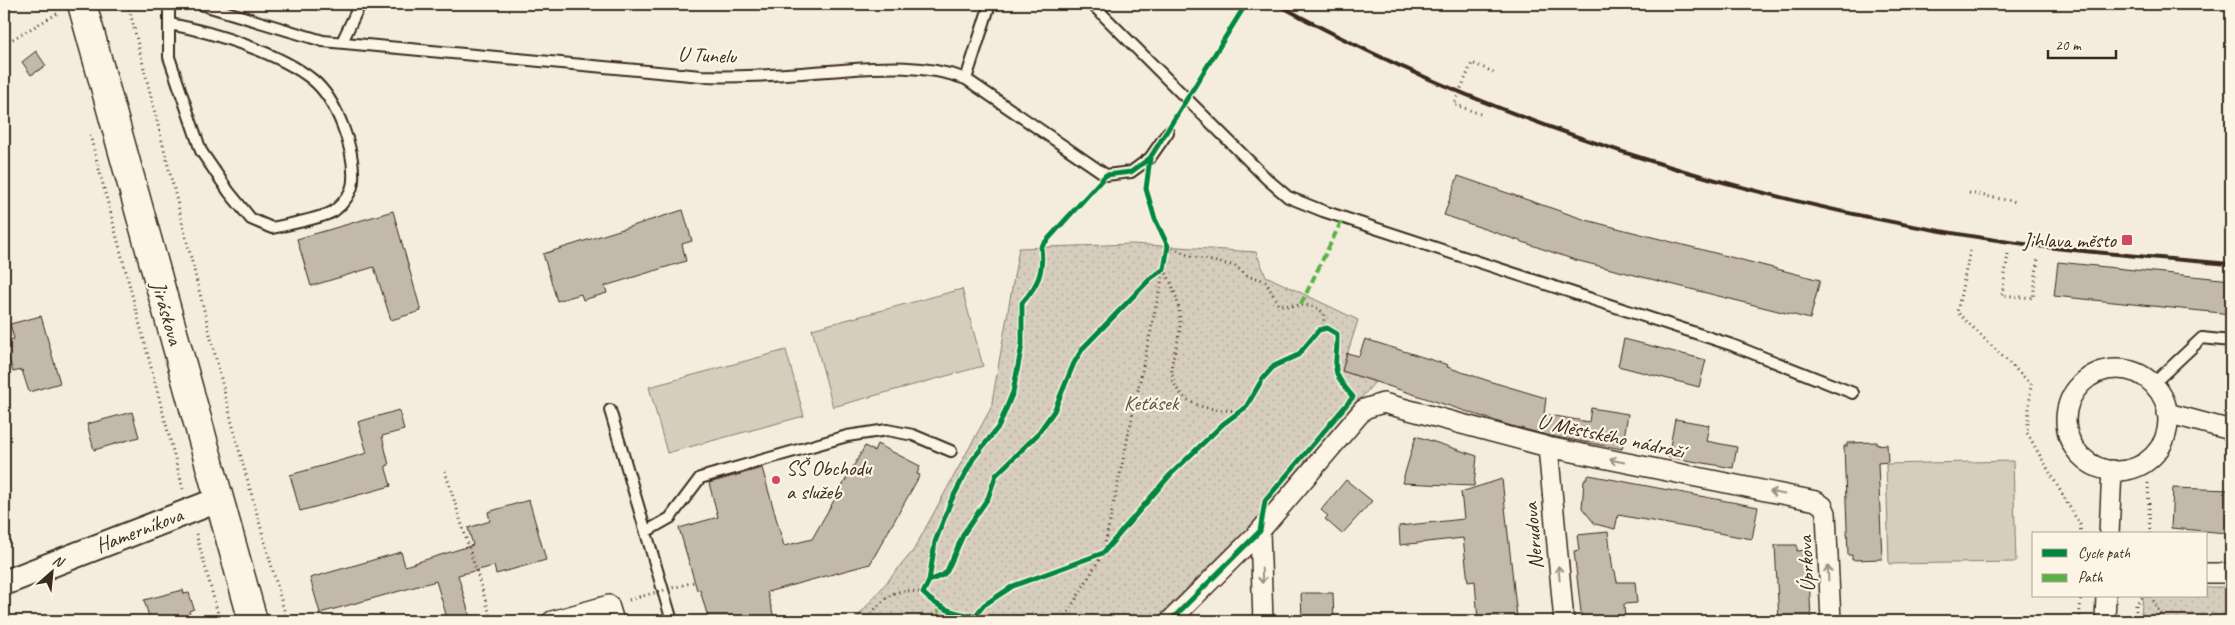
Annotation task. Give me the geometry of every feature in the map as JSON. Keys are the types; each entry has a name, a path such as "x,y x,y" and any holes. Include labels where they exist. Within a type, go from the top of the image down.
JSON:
{"main road":[{"name":"Jiráskova","path":"71,12 253,621"}],"street":[{"path":"2123,369 2139,374 2153,384 2163,398 2167,422 2161,446 2150,459 2135,468 2112,470 2102,469 2087,461 2075,450 2068,434 2066,418 2069,401 2078,387 2090,376 2106,370 2123,369"},
{"name":"U Městského nádraží","path":"1260,531 1364,409 1383,403 1548,447 1805,499 1823,506"},
{"path":"2167,422 2231,431"},
{"name":"Nerudova","path":"1548,447 1564,621"},
{"path":"2109,532 2112,470"},
{"name":"Hamerníkova","path":"4,583 218,500"},
{"name":"Úprkova","path":"1823,506 1826,513 1831,621"},
{"path":"1170,621 1260,531"},
{"path":"1260,531 1263,621"},
{"path":"2208,573 2231,573"},
{"path":"2105,621 2106,598"},
{"path":"552,621 612,613"}],"lane":[{"path":"169,4 169,57 201,151 229,192 251,219 272,228 333,212 347,198 354,181 351,150 335,108 314,81 289,64 210,32 170,24"},
{"name":"U Tunelu","path":"200,4 301,36 323,41 700,76 730,77 865,68 919,68 947,72 966,79 1106,175"},
{"path":"342,42 360,4"},
{"path":"966,79 990,4"},
{"path":"1092,4 1267,179 1288,197 1323,211 1732,345 1853,393"},
{"path":"1106,175 1131,172 1150,158 1168,132"},
{"path":"2153,384 2202,338 2231,341"},
{"path":"610,410 672,621"},
{"path":"647,531 670,518 700,478 847,436 887,430 913,435 951,451"}],"path":[{"path":"56,4 71,12"},
{"path":"128,4 234,429 287,621"},
{"path":"4,44 71,12"},
{"path":"1480,114 1454,104 1472,63 1496,73"},
{"path":"88,128 220,621"},
{"path":"864,621 877,605 903,589 925,595 930,581 935,542 951,501 973,459 999,426 1013,392 1022,345 1022,302 1033,292 1038,283 1042,257 1041,247 1106,175"},
{"path":"1969,193 2017,202"},
{"path":"1165,240 1168,246 1167,254"},
{"path":"1168,246 1190,256 1235,266 1249,276 1266,282 1278,304 1301,304 1320,309 1324,314 1322,330 1334,331"},
{"path":"1970,251 1957,312 2031,384 2027,433 2080,524 2081,532"},
{"path":"2008,254 2002,295 2033,298 2038,259"},
{"path":"1102,553 1165,261"},
{"path":"1157,273 1164,269"},
{"path":"1164,269 1171,281 1179,314 1180,327 1172,373 1175,385 1190,402 1200,407 1227,411 1244,408"},
{"path":"1229,419 1244,408"},
{"path":"445,471 492,621"},
{"path":"2148,483 2150,532"},
{"path":"1063,621 1102,553 1115,539"},
{"path":"1094,556 1102,553"},
{"path":"930,581 938,578"},
{"path":"640,597 694,582"},
{"path":"2080,621 2081,598"},
{"path":"2136,621 2136,604 2141,598"},
{"path":"2152,598 2164,621"},
{"path":"967,615 974,618 980,610"}],"green space":[{"name":"Keťásek","path":"1132,244 1256,252 1266,276 1358,320 1342,371 1375,382 1253,523 1154,621 854,621 913,551 991,408 1019,248"},
{"path":"962,289 983,366 833,407 812,329"},
{"path":"786,350 804,416 667,453 649,387"},
{"path":"2013,461 2016,562 1889,564 1886,464"},
{"path":"2208,587 2231,587 2231,621 2140,621 2143,598 2208,598"}],"building":[{"path":"36,51 46,66 31,75 22,62"},
{"path":"1458,176 1586,220 1820,280 1810,319 1575,260 1444,215"},
{"path":"683,210 692,241 682,244 686,261 605,286 607,293 583,300 581,294 557,301 543,254"},
{"path":"393,211 421,311 391,320 374,267 311,286 297,239"},
{"path":"2058,262 2231,280 2231,314 2054,296"},
{"path":"41,316 60,383 29,392 22,370 13,372 4,342 14,339 10,324"},
{"path":"1365,339 1448,365 1447,367 1492,382 1546,398 1544,414 1589,422 1591,408 1628,414 1622,449 1551,436 1508,425 1342,371 1347,353 1359,356"},
{"path":"1624,339 1706,360 1699,387 1618,366"},
{"path":"399,410 404,430 382,436 389,465 386,466 386,469 391,486 300,511 290,475 367,453 358,422"},
{"path":"132,412 139,437 94,450 87,424"},
{"path":"1675,419 1709,425 1706,441 1737,447 1733,468 1668,457"},
{"path":"1416,436 1477,456 1474,486 1402,483"},
{"path":"1877,442 1877,445 1887,444 1888,462 1878,463 1882,559 1852,560 1852,555 1848,555 1844,446 1847,446 1847,443"},
{"path":"877,444 920,466 917,474 920,475 870,564 767,592 775,621 709,621 700,590 697,590 679,528 718,517 709,483 762,468 784,546 812,539 865,446 874,451"},
{"path":"1589,475 1758,507 1752,539 1618,515 1615,529 1595,524 1582,508 1584,481"},
{"path":"1502,479 1517,617 1497,621 1478,621 1475,581 1468,582 1463,538 1400,545 1399,526 1464,519 1461,492"},
{"path":"1346,480 1372,501 1342,534 1325,519 1328,516 1321,510"},
{"path":"2173,488 2231,490 2231,531 2226,530 2226,533 2171,528"},
{"path":"529,500 546,560 496,574 494,566 458,575 471,621 448,621 436,581 320,613 310,578 401,552 405,566 473,545 468,528 490,521 488,512"},
{"path":"1608,532 1613,571 1615,571 1617,582 1635,582 1637,603 1624,604 1625,621 1582,621 1574,551 1579,550 1577,535"},
{"path":"1775,545 1797,545 1797,551 1808,550 1811,621 1779,621"},
{"path":"183,590 184,594 189,593 194,609 189,611 190,615 180,618 180,621 165,621 164,616 150,620 144,600"},
{"path":"1301,593 1333,593 1334,621 1302,621"}],"railway":[{"path":"1277,4 1365,50 1457,91 1553,128 1650,161 1749,189 1849,213 1949,232 2047,247 2231,264"}],"marked path":[{"path":"1301,304 1343,218"},
{"path":"929,621 941,608"}],"cycle path":[{"path":"1170,621 1260,531 1265,501 1353,397 1337,373 1337,334 1327,328 1319,330 1298,355 1274,366 1263,378 1246,407 1223,424 1170,475 1103,553 1013,586 984,605 975,616 947,609 935,603 923,593 929,581 935,542 951,501 973,459 999,426 1013,392 1022,345 1022,303 1039,278 1042,264 1041,247 1106,175 1131,172 1150,158 1246,4"},
{"path":"929,581 943,575 947,571 964,533 988,498 996,475 1037,435 1054,411 1074,363 1083,348 1151,278 1164,269 1168,246 1155,219 1146,189 1150,158"}],"place":[{"name":"Jihlava město","path":"2127,240"},
{"name":"SŠ Obchodu a služeb","path":"776,480"}]}
